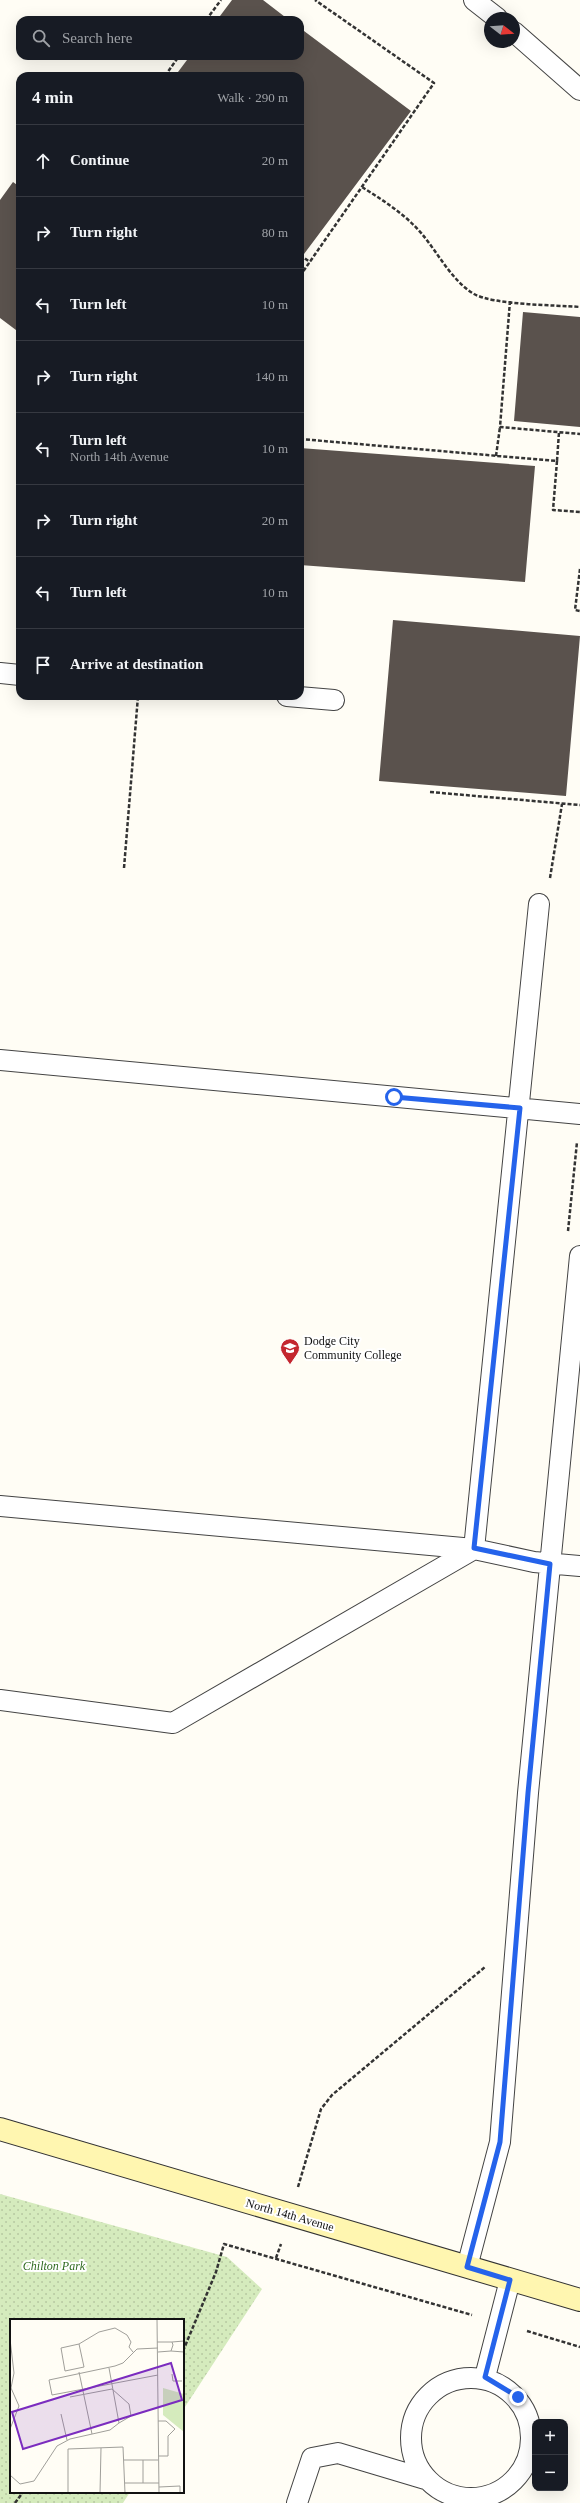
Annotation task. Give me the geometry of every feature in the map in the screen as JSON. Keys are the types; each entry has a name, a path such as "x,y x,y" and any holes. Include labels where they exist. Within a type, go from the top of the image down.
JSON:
{"main road":[{"name":"North 14th Avenue","path":"0,2129 580,2300"}],"lane":[{"path":"474,0 489,12"},
{"path":"520,37 580,90"},
{"path":"0,673 16,674"},
{"path":"304,697 334,700"},
{"path":"474,1548 520,1108 539,904"},
{"path":"0,1060 580,1114"},
{"path":"467,2267 500,2142 528,1793 580,1256"},
{"path":"0,1506 474,1548 550,1564 580,1566"},
{"path":"0,1700 173,1723 474,1548"},
{"path":"485,2377 510,2280"},
{"path":"297,2503 312,2458 338,2453 425,2479 458,2498 496,2495 525,2470 533,2432 518,2397 485,2377 447,2381 418,2406 410,2444 425,2479"}],"path":[{"path":"209,16 221,0"},
{"path":"304,270 434,83 315,0"},
{"path":"168,72 176,60"},
{"path":"362,187 398,211 421,233 454,276 474,294 494,300 580,307"},
{"path":"304,258 310,262"},
{"path":"496,456 500,427 510,301"},
{"path":"500,427 580,434"},
{"path":"559,432 553,510 580,512"},
{"path":"304,439 557,461"},
{"path":"580,569 575,610 580,611"},
{"path":"124,868 138,700"},
{"path":"430,792 580,806"},
{"path":"539,904 549,884 562,804"},
{"path":"276,2258 321,2109 332,2095 478,1974 490,1961"},
{"path":"184,2349 216,2272 224,2244 580,2347"},
{"path":"15,2503 22,2493"}],"green space":[{"name":"Chilton Park","path":"0,2194 227,2257 262,2289 184,2408 184,2319 10,2319 10,2493 129,2493 123,2503 0,2503"}],"building":[{"path":"232,0 263,0 284,16 220,16"},
{"path":"304,31 411,111 304,254 304,72 178,72 187,60 304,60"},
{"path":"13,182 16,184 16,330 0,318 0,200"},
{"path":"523,312 580,317 580,427 514,421"},
{"path":"304,448 535,466 525,582 304,565"},
{"path":"393,620 580,636 566,796 379,781"}],"place":[{"name":"Dodge City Community College","path":"290,1365"}],"route":[{"path":"394,1097 520,1108 474,1548 534,1562 550,1564 528,1793 500,2142 467,2267 510,2280 485,2377 518,2397"}]}
